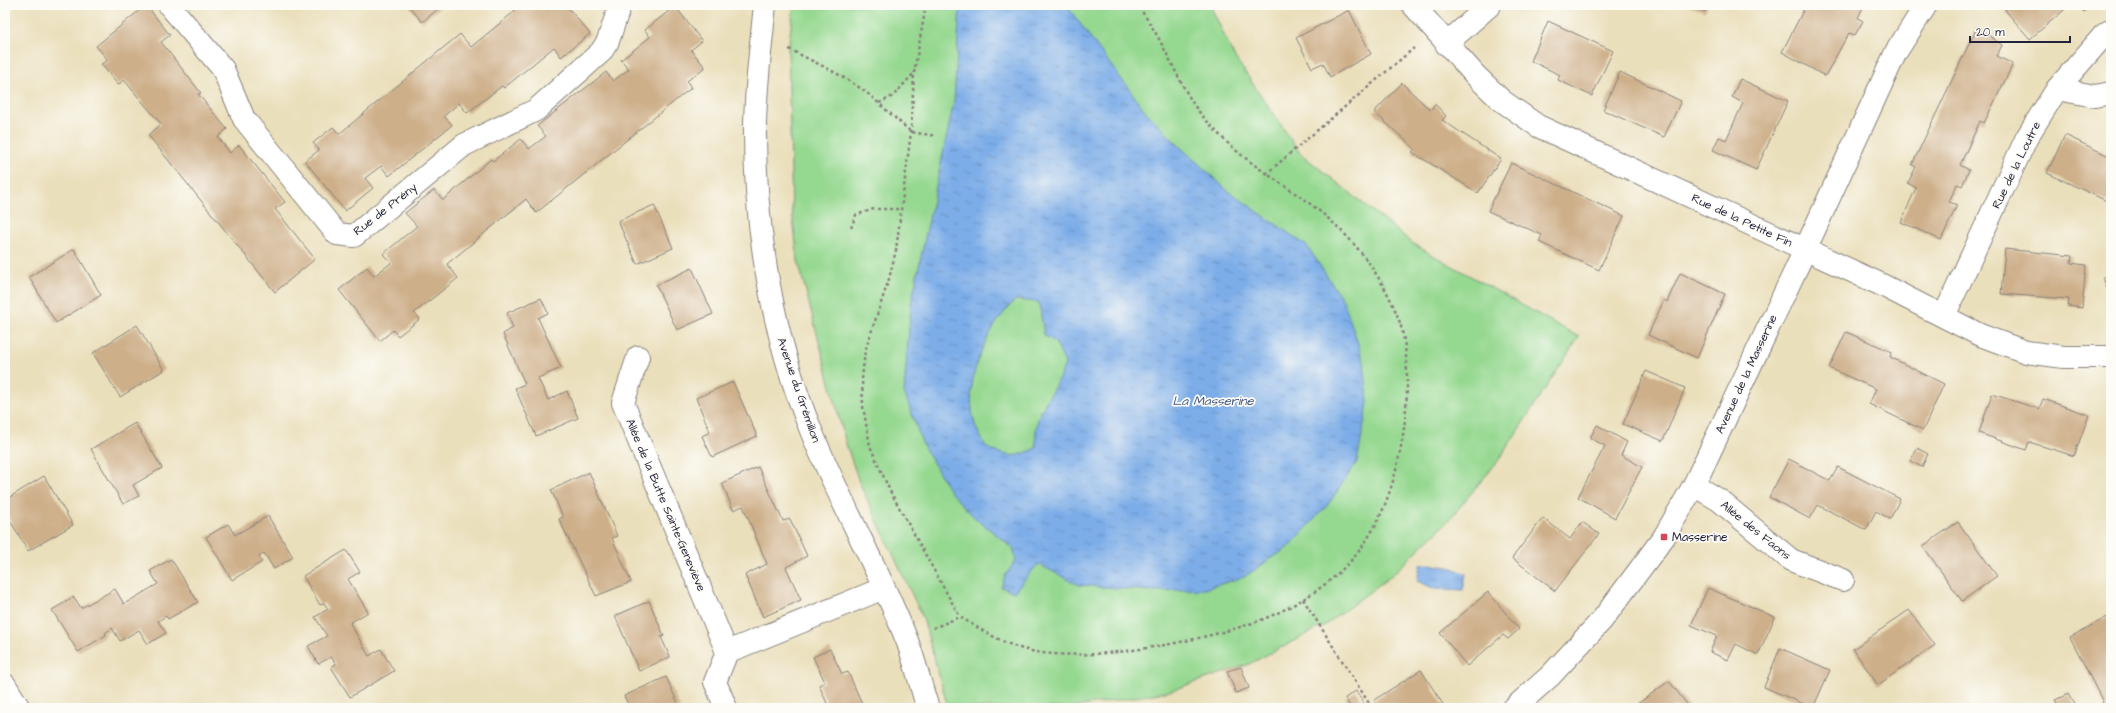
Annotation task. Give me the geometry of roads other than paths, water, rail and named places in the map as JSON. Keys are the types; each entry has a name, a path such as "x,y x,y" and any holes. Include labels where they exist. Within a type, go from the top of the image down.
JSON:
{"street":[{"name":"Rue de Prény","path":"169,5 223,70 244,119 337,234 354,236 464,145 536,110 601,52 608,41 620,5"},
{"name":"Avenue du Grémillon","path":"765,5 755,122 759,211 769,289 785,357 812,433 884,588 906,640 928,708"},
{"name":"Rue de la Petite Fin","path":"1413,5 1440,37 1502,100 1538,126 1805,250 1944,316 1980,335 2026,352 2064,357 2111,356"},
{"path":"1440,37 1490,5"},
{"name":"Avenue de la Masserine","path":"1514,708 1550,676 1602,620 1664,537 1694,485 1805,250 1896,52 1926,5"},
{"name":"Rue de la Loutre","path":"1944,316 2027,137 2057,89 2104,34 2111,30"},
{"path":"2057,89 2095,96 2111,93"},
{"name":"Allée de la Butte Sainte-Geneviève","path":"638,358 623,403 727,652"},
{"name":"Allée des Faons","path":"1694,485 1718,500 1791,560 1843,580"},
{"path":"726,708 715,682 727,652 884,588"},
{"path":"5,685 19,708"}],"water":[{"name":"La Masserine","path":"960,5 1066,5 1146,112 1176,143 1228,191 1307,246 1344,302 1364,362 1368,402 1357,462 1329,503 1290,546 1244,577 1204,589 1153,591 1079,585 1038,564 1014,592 1001,587 1005,576 1016,560 1013,548 975,518 951,493 923,445 904,392 911,304 954,102","holes":["1015,300 1039,302 1044,335 1055,342 1065,363 1059,379 1047,400 1037,423 1036,448 1022,454 1006,455 986,447 976,428 972,411 971,394 974,376 978,359 985,343 994,327"]},
{"path":"1429,564 1453,568 1466,574 1463,590 1435,589 1417,581 1420,565"}],"place":[{"name":"Masserine","path":"1664,537"}]}
